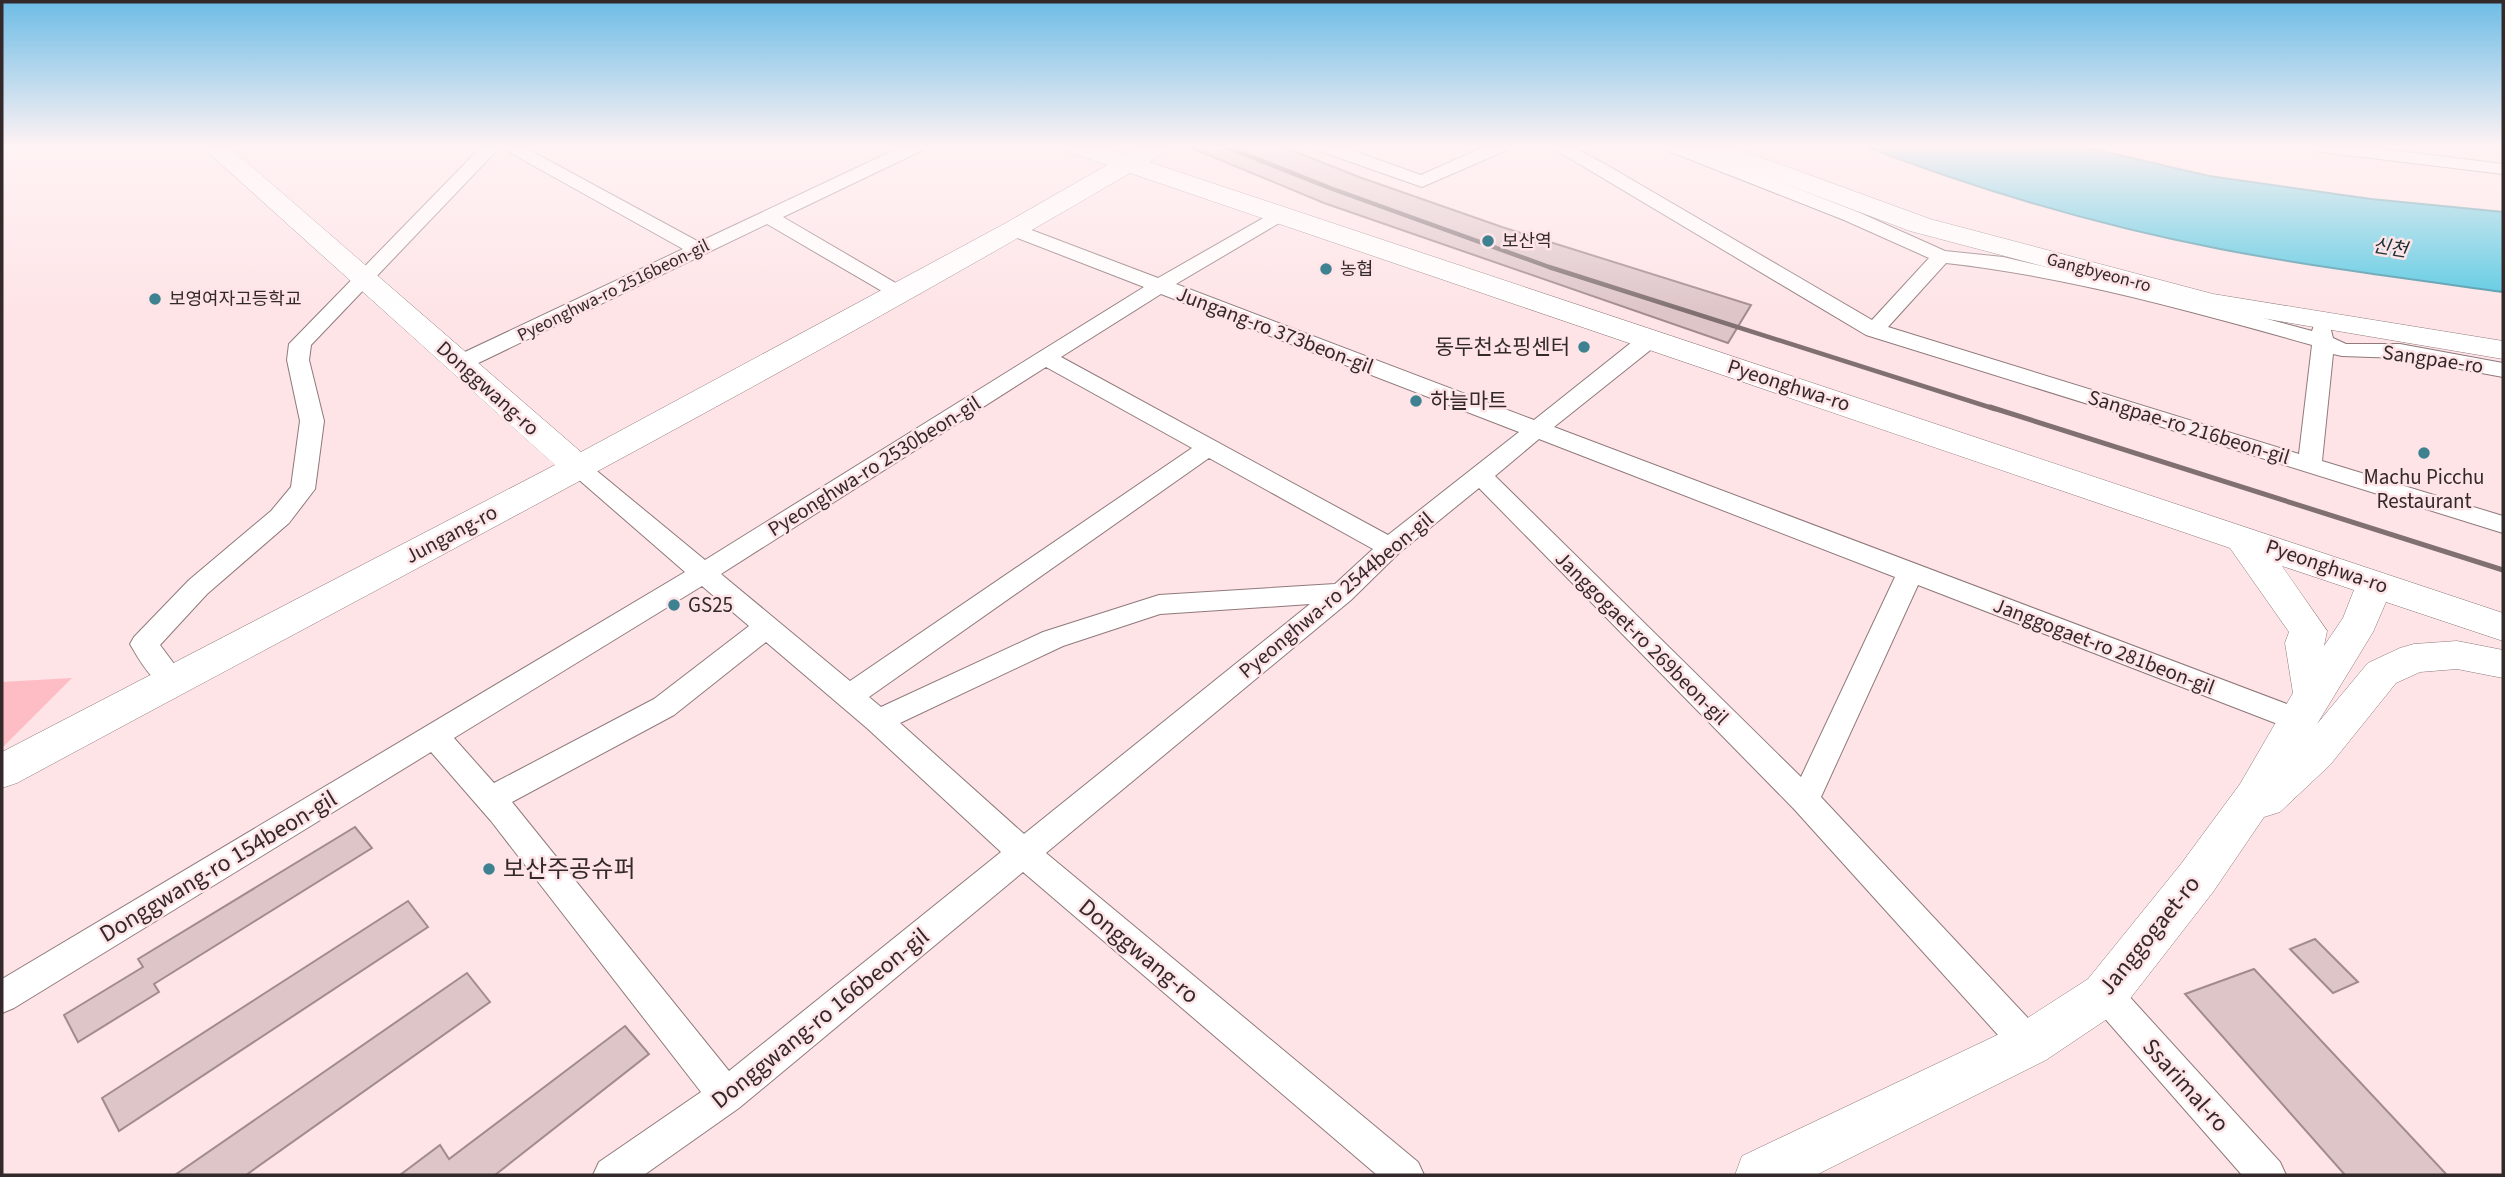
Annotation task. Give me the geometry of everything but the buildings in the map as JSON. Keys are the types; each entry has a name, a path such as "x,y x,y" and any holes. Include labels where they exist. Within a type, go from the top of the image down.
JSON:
{"street":[{"name":"Donggwang-ro","path":"275,201 702,575 878,721 1023,853 1405,1175"},
{"path":"173,681 144,644 198,587 280,517 303,489 312,421 298,360 300,344 438,201"},
{"path":"609,201 697,249"},
{"name":"Pyeonghwa-ro 2516beon-gil","path":"460,363 799,201"},
{"name":"Jungang-ro","path":"2,771 578,467 1064,201"},
{"name":"Pyeonghwa-ro","path":"1239,201 2240,536 2503,627"},
{"name":"Sangpae-ro 216beon-gil","path":"1658,201 1762,266 1874,330 2503,525"},
{"name":"Sangpae-ro","path":"1812,201 1941,256 2003,263 2233,316 2322,331 2342,350 2400,351 2503,370"},
{"name":"Gangbyeon-ro","path":"1855,201 1920,225 2322,331 2503,350"},
{"name":"Pyeonghwa-ro 2530beon-gil","path":"702,575 1159,286 1279,215"},
{"path":"767,216 899,293"},
{"name":"Jungang-ro 373beon-gil","path":"1014,230 1537,429"},
{"path":"1874,330 1941,256"},
{"path":"2310,464 2322,331"},
{"name":"Pyeonghwa-ro 2544beon-gil","path":"1023,853 1342,593 1390,547 1650,339"},
{"path":"1046,358 1390,547"},
{"name":"Janggogaet-ro 281beon-gil","path":"1537,429 1911,571 2305,707"},
{"path":"849,696 1209,447"},
{"name":"Janggogaet-ro 269beon-gil","path":"1480,475 1805,800 2029,1044"},
{"path":"2240,536 2308,631 2304,643 2305,707"},
{"path":"1805,800 1911,571"},
{"name":"Donggwang-ro 154beon-gil","path":"2,997 702,575"},
{"name":"Janggogaet-ro","path":"1761,1175 2029,1044 2105,994 2255,796 2305,707 2360,622 2375,583"},
{"path":"878,721 1053,639 1159,605 1342,593"},
{"path":"491,799 664,707 765,628"},
{"path":"2227,836 2315,752 2382,673 2414,658 2457,655 2503,664"},
{"path":"434,736 491,799 726,1096"},
{"name":"Donggwang-ro 166beon-gil","path":"612,1175 726,1096 1023,853"},
{"name":"Ssarimal-ro","path":"2105,994 2267,1175"}],"shaded area":[{"path":"72,678 2,748 2,682"}],"water":[{"name":"신천","path":"2027,201 2391,201 2503,212 2503,292 2220,249"}],"railway":[{"path":"1366,201 1549,267 1995,409"},
{"path":"1990,407 2503,570"}],"place":[{"name":"보산역","path":"1488,241"},
{"name":"농협","path":"1326,269"},
{"name":"보영여자고등학교","path":"155,299"},
{"name":"동두천쇼핑센터","path":"1584,347"},
{"name":"하늘마트","path":"1416,401"},
{"name":"Machu Picchu Restaurant","path":"2424,453"},
{"name":"GS25","path":"674,605"},
{"name":"보산주공슈퍼","path":"489,869"}]}
